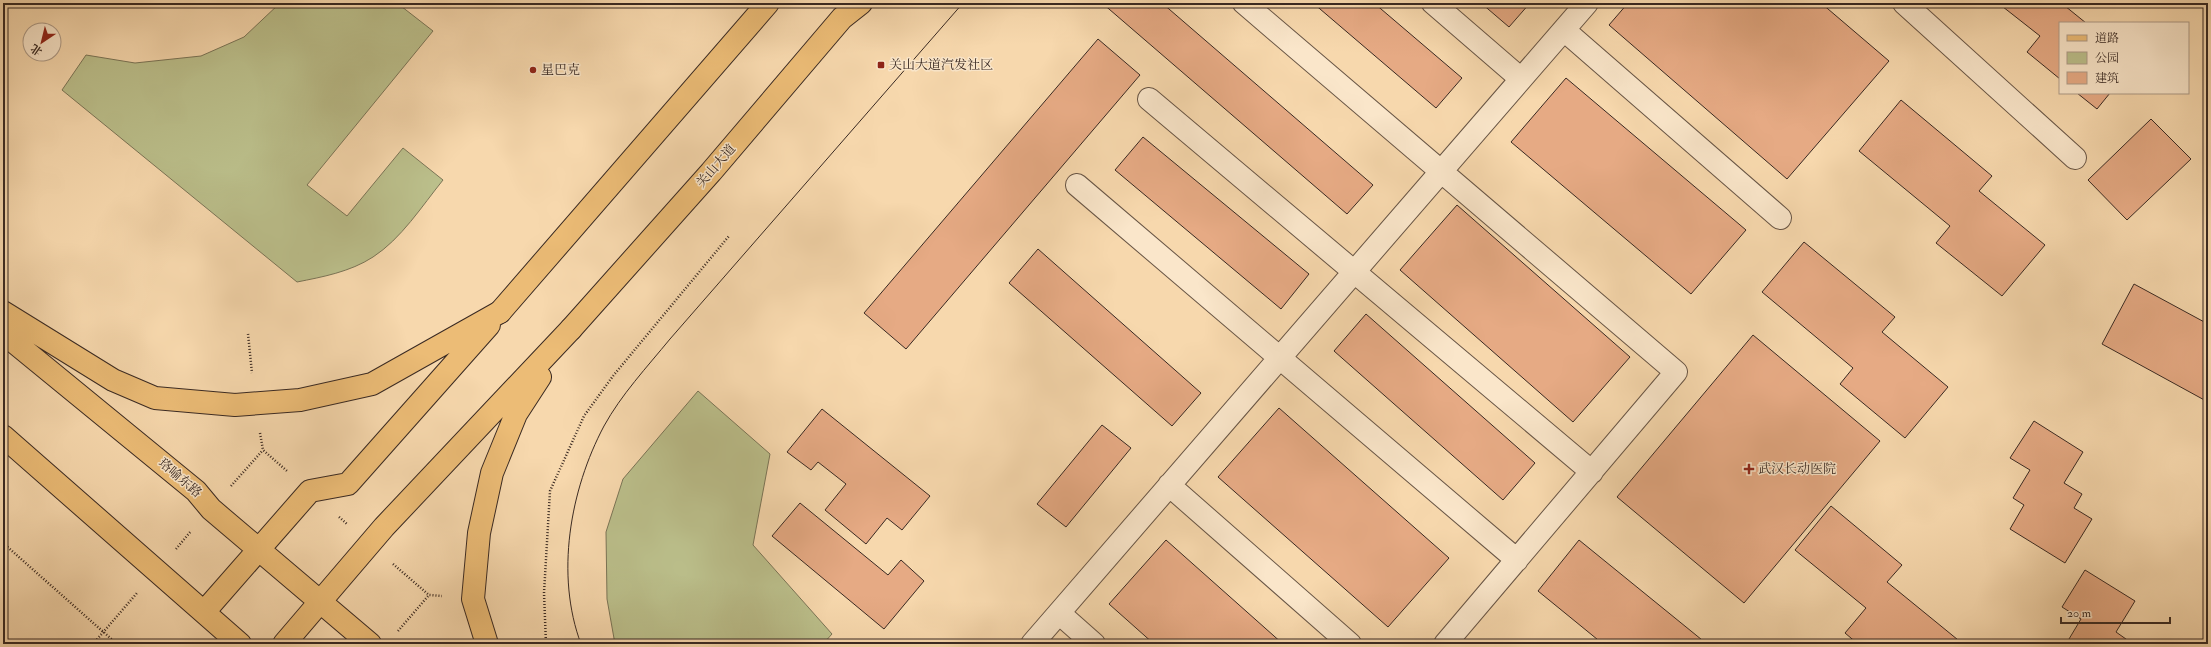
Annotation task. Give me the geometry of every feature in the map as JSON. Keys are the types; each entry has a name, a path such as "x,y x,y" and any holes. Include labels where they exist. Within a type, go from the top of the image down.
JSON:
{"main road":[{"path":"204,612 310,492 348,484 500,312 768,3"},
{"name":"关山大道","path":"571,330 711,172 842,18 861,3"},
{"path":"3,312 113,380 155,398 235,405 300,400 372,384 500,312"},
{"path":"487,644 474,599 479,533 492,473 516,414 571,330"},
{"path":"284,644 384,527 571,330"},
{"name":"珞喻东路","path":"3,333 196,490 211,509 370,644"},
{"path":"3,436 240,644"}],"street":[{"path":"1244,3 1676,372 1445,644"},
{"path":"1434,3 1521,79"},
{"path":"1032,644 1354,270 1587,3"},
{"path":"1904,3 2075,158"},
{"path":"1564,30 1780,218"},
{"path":"1149,99 1354,270 1592,472"},
{"path":"1077,185 1517,560"},
{"path":"1169,485 1350,644"},
{"path":"1059,613 1094,644"}],"path":[{"path":"546,644 544,593 550,491 584,416 613,376 729,236"},
{"path":"3,543 117,644"},
{"path":"397,632 429,596 474,599"}],"green space":[{"path":"280,3 397,3 433,31 307,185 347,216 403,148 443,180 402,232 383,250 373,257 355,267 326,276 297,282 62,90 86,55 135,63 201,56 244,37"},
{"path":"698,391 770,454 753,545 832,634 823,644 615,644 607,599 606,532 623,479"}],"building":[{"path":"1102,3 1162,3 1373,185 1347,214"},
{"path":"1313,3 1374,3 1462,78 1436,108"},
{"path":"1481,3 1530,3 1509,27"},
{"path":"1628,3 1821,3 1889,61 1787,179 1609,25"},
{"path":"1998,3 2067,3 2065,6 2085,22 2059,22 2059,78 2027,52 2040,36"},
{"path":"1098,39 1140,75 906,349 864,313"},
{"path":"1566,78 1746,230 1691,294 1511,142"},
{"path":"2078,94 2109,94 2097,109"},
{"path":"1901,100 1992,176 1979,191 2045,245 2002,296 1936,243 1950,226 1859,151"},
{"path":"2151,119 2191,159 2127,220 2088,180"},
{"path":"1143,137 1309,274 1281,309 1115,170"},
{"path":"1457,205 1630,357 1573,422 1400,270"},
{"path":"1804,242 1895,317 1882,332 1948,387 1905,438 1840,384 1853,368 1762,292"},
{"path":"1038,249 1201,393 1172,426 1009,283"},
{"path":"2134,284 2208,324 2208,402 2102,344"},
{"path":"1366,314 1535,463 1503,500 1334,351"},
{"name":"武汉长动医院","path":"1753,335 1880,441 1744,603 1617,497"},
{"path":"1279,408 1449,558 1388,627 1218,477"},
{"path":"822,409 930,496 902,530 887,518 866,544 825,510 846,484 818,462 811,470 787,452"},
{"path":"2034,421 2083,452 2064,483 2082,494 2074,508 2092,519 2065,563 2010,529 2024,505 2013,498 2030,470 2010,458"},
{"path":"1102,425 1131,448 1066,527 1037,504"},
{"path":"800,503 888,575 901,560 924,581 884,629 772,536"},
{"path":"1831,506 1902,565 1887,582 1963,644 1858,644 1845,633 1866,608 1795,550"},
{"path":"1166,540 1283,644 1154,644 1109,604"},
{"path":"1579,540 1707,644 1603,644 1538,591"},
{"path":"2085,570 2135,601 2116,632 2133,644 2066,644 2081,619 2062,607"}],"tram line":[{"path":"581,644 573,617 569,590 568,562 570,533 582,477 604,426 618,403 670,339 963,3"}],"place":[{"name":"关山大道汽发社区","path":"881,65"},
{"name":"星巴克","path":"533,70"},
{"name":"武汉长动医院","path":"1749,469"}]}
